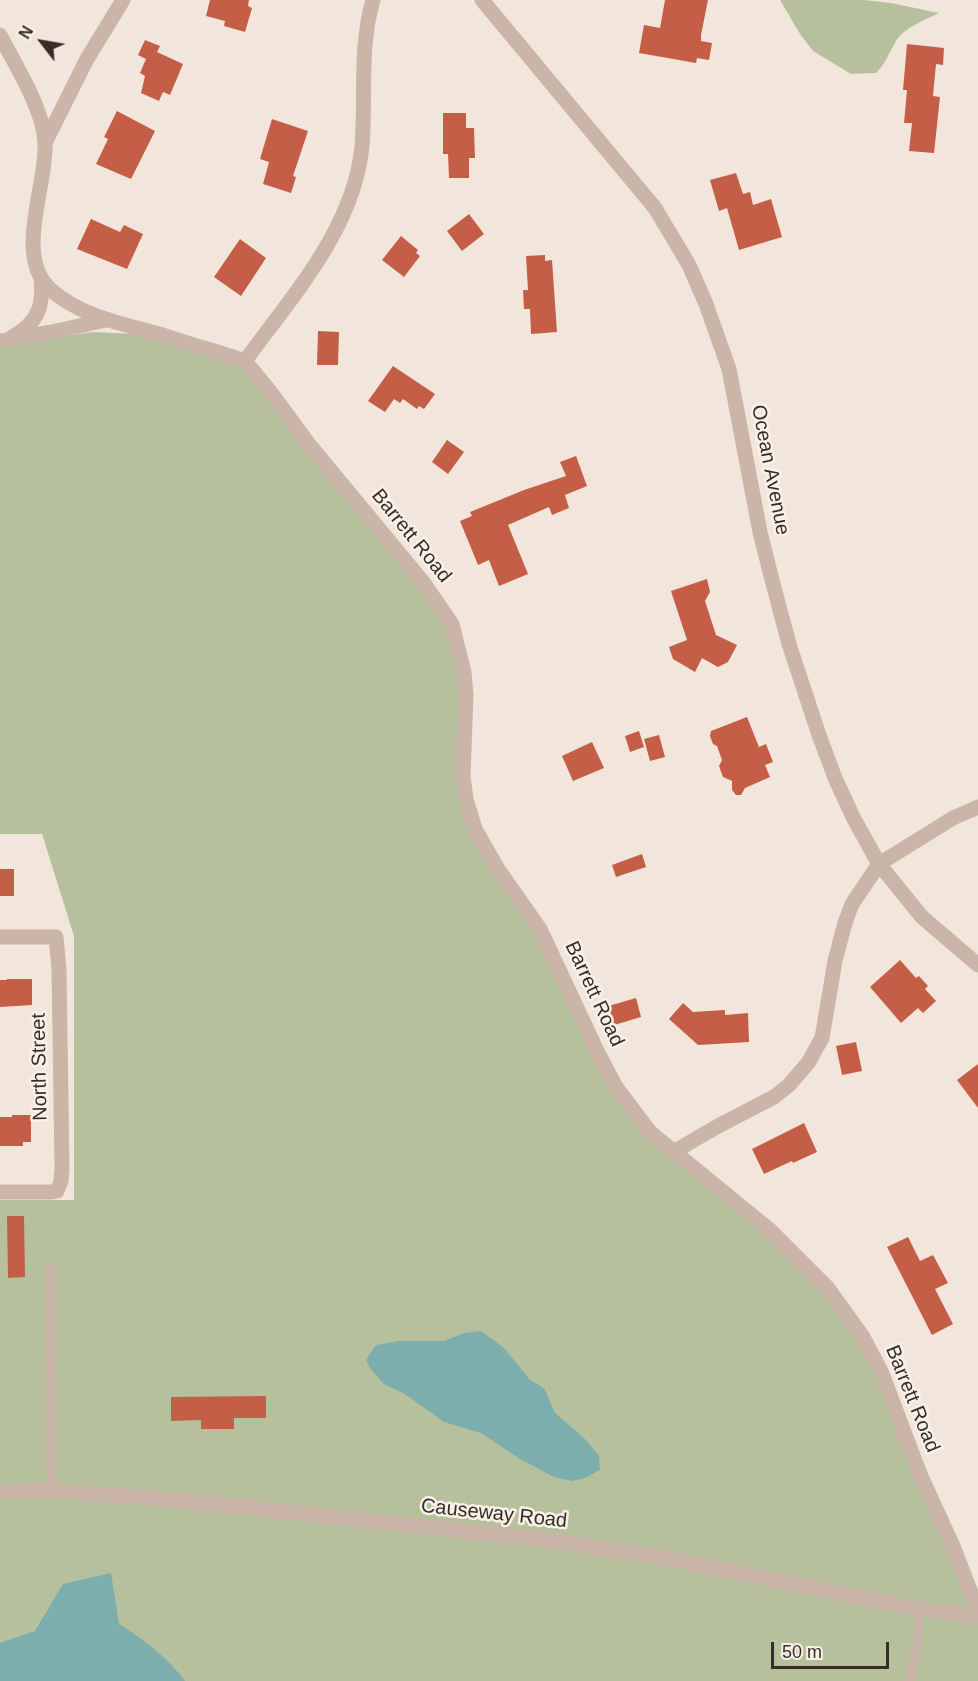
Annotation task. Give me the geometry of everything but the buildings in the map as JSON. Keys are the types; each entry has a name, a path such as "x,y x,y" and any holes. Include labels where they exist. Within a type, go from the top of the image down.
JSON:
{"street":[{"path":"123,0 87,59 45,143 33,227 34,254 41,275 48,287 57,295 106,320 246,361 318,261 337,229 351,197 362,146 364,50 373,0"},
{"name":"Ocean Avenue","path":"482,0 655,208 689,265 706,304 729,369 760,532 789,644 835,778 879,864 922,917 978,965"},
{"path":"0,35 33,102 45,143"},
{"path":"4,341 20,333 38,314 43,294 41,275"},
{"path":"4,341 106,320"},
{"name":"Barrett Road","path":"246,361 308,443 423,582 452,624 464,672 466,695 463,776 466,799 475,829 498,869 540,929 597,1052 616,1087 650,1132 675,1150 770,1230 826,1287 863,1337 881,1371 920,1474 953,1546 978,1611"},
{"path":"675,1150 774,1097 789,1085 808,1063 822,1038 835,961 845,923 852,904 879,864 953,818 978,807"},
{"name":"North Street","path":"0,937 56,937 59,969 62,1168 57,1191 0,1192"},
{"name":"Causeway Road","path":"0,1492 51,1491 179,1500 564,1542 681,1561 919,1609 978,1617"}],"lane":[{"path":"51,1266 51,1491"},
{"path":"909,1681 918,1641 919,1609"}],"green space":[{"path":"780,0 864,0 939,13 916,24 900,36 876,73 851,74 813,51"},
{"path":"92,332 161,335 243,366 452,624 464,672 466,799 634,1110 787,1248 863,1337 978,1616 978,1681 0,1681 0,1200 74,1200 74,936 42,834 0,834 0,347"}],"water":[{"path":"481,1331 504,1348 530,1380 544,1388 555,1413 584,1438 599,1456 600,1470 585,1478 572,1481 554,1477 520,1459 481,1433 444,1422 405,1394 384,1384 366,1360 376,1345 399,1341 444,1341 464,1333"},
{"path":"111,1573 119,1624 155,1650 185,1681 0,1681 0,1643 35,1631 63,1584"}]}
